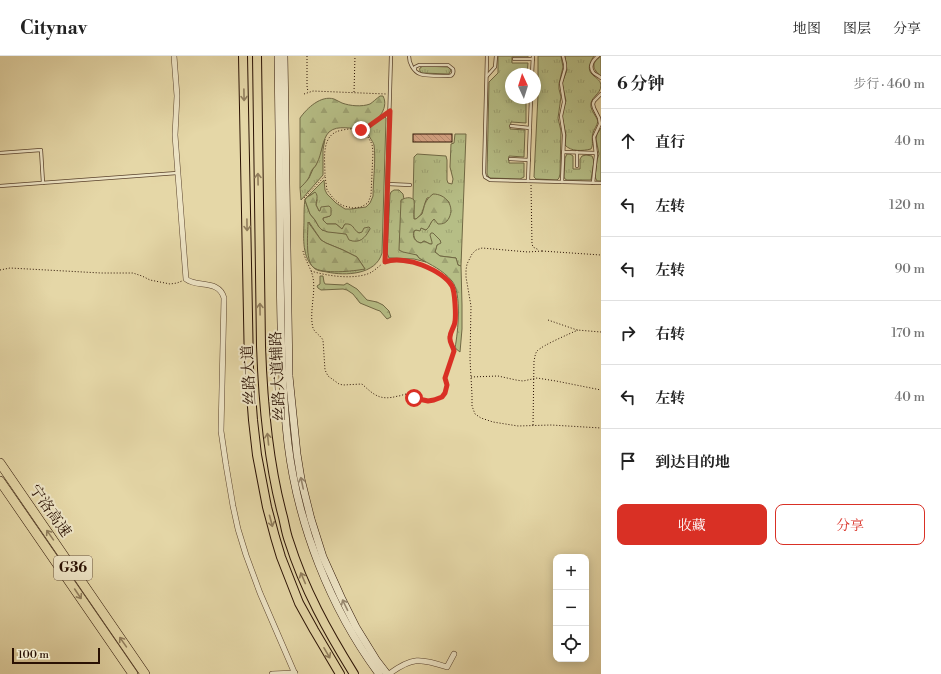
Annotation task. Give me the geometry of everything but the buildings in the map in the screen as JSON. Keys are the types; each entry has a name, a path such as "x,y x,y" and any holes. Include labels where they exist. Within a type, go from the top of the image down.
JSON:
{"highway":[{"name":"丝路大道","path":"243,56 249,368 257,455 265,500 281,557 299,603 340,674"},
{"name":"丝路大道","path":"257,56 262,375 275,486 288,539 300,573 332,639 354,674"},
{"name":"宁洛高速","path":"0,463 145,674"},
{"name":"宁洛高速","path":"0,481 132,674"}],"main road":[{"name":"丝路大道辅路","path":"278,56 282,367 291,464 304,520 321,568 340,612 357,642 379,674"},
{"name":"丝路大道辅路","path":"284,56 288,372 296,454 311,519 323,558 345,607 356,627 377,661 388,674"}],"street":[{"path":"174,56 177,96 175,135 186,279 189,282 214,286 222,293 224,298 221,431 233,506 238,530 260,593 295,673 272,674"},
{"path":"448,674 446,667 454,654"},
{"path":"388,674 398,667 414,661 428,661 446,667"}],"lane":[{"path":"385,262 391,56"},
{"path":"409,56 409,61 412,67 421,75 447,76 452,75 454,71 448,66 419,65 415,67 415,69"},
{"path":"487,56 484,176 486,179 601,183"},
{"path":"486,76 495,67 496,56"},
{"path":"562,182 564,136 561,116 564,102 561,83 565,70 563,56"},
{"path":"598,56 592,61 592,70 601,78"},
{"path":"514,59 533,58 532,68"},
{"path":"594,183 596,153 594,137 600,125 600,121 593,104 601,94"},
{"path":"530,181 529,160 531,104"},
{"path":"511,126 530,128"},
{"path":"0,153 41,150 43,183"},
{"path":"563,152 596,153"},
{"path":"577,152 577,166"},
{"path":"510,159 529,160"},
{"path":"0,186 178,173"},
{"path":"388,184 410,185"}],"path":[{"path":"307,56 308,92"},
{"path":"354,93 355,56"},
{"path":"304,94 313,91 390,94"},
{"path":"362,131 390,111"},
{"path":"346,129 362,131 366,134 372,144 373,152 371,195 368,203 361,207 353,208 340,204 327,190 325,176 326,143 331,135 337,131 346,129"},
{"path":"304,198 325,176"},
{"path":"530,181 532,244 536,249 542,251"},
{"path":"601,255 542,251 528,252 482,248 476,250 472,254 466,270 471,306 472,406 475,414 478,417 493,422 511,425 551,425 601,428"},
{"path":"303,251 314,279 312,321 315,332 321,336 323,340 325,370 328,376 338,384 362,384 371,393 383,398 407,394 410,397 428,401 442,397 447,389 445,378 454,351 454,347 450,339 450,333 455,319 452,286 445,278 428,267 412,262 392,260 385,262 368,274 361,275 325,275 311,271"},
{"path":"0,270 10,268 130,273 140,275 150,280 174,284 186,279"},
{"path":"548,320 578,330 601,332"},
{"path":"533,426 534,361 536,353 566,335 578,330"},
{"path":"471,378 498,376 523,381 534,379 556,381 601,390"}],"green space":[{"path":"498,56 528,56 512,57 512,63 528,63 528,68 505,68 505,104 526,104 526,123 511,122 510,129 525,130 524,157 509,156 509,163 524,163 524,177 520,179 490,178 487,174 489,82 498,73"},
{"path":"538,56 561,56 563,67 559,84 561,97 558,118 561,131 560,174 557,180 536,179 534,177 538,104 541,104 541,68 538,68"},
{"path":"565,56 594,56 589,69 600,81 601,85 591,104 598,121 592,137 591,149 574,150 565,145 566,135 562,117 566,101 562,83 567,70"},
{"path":"601,56 601,76 594,68 594,64"},
{"path":"423,66 449,67 451,70 449,74 422,73 420,72 420,68"},
{"path":"380,96 383,96 385,101 383,111 372,124 362,128 337,128 329,132 325,139 317,164 311,171 308,179 300,188 300,118 303,114 315,103 324,99 329,98 341,103 360,106 370,104"},
{"path":"385,117 382,253 379,260 367,270 351,274 317,270 309,262 305,251 305,199 307,197 324,180 327,194 345,209 366,207 370,203 373,196 375,151 368,131 372,125","holes":["314,193 317,200 316,205 319,211 330,216 323,218 327,224 336,224 342,229 345,224 358,233 363,232 352,241 346,234 322,230 310,214 306,203 307,197","309,222 321,240 357,257 365,269 327,271 309,257"]},
{"path":"601,128 601,181 597,181 595,177 599,154 596,139"},
{"path":"455,134 466,134 461,266 458,265 456,258 440,256 435,252 440,240 433,233 433,244 424,241 421,243 415,239 414,235 414,231 421,228 426,230 434,219 447,221 449,202 441,196 427,198 421,215 414,219 414,157 417,154 446,156 447,180 448,183 452,184 453,179 450,167 451,144 454,143"},
{"path":"325,139 323,150 323,175 301,200 300,188 309,178 316,165"},
{"path":"567,154 573,156 573,169 580,169 580,159 582,156 592,156 594,161 591,180 565,179 565,158"},
{"path":"394,190 399,190 403,194 404,199 401,201 412,253 426,262 414,259 389,258 387,253 390,195"},
{"path":"315,192 317,197 316,205 319,211 321,207 329,206 331,208 331,215 323,218 327,224 336,224 342,229 345,224 348,224 359,233 362,232 364,228 369,227 370,229 366,235 359,241 353,241 349,240 346,234 322,230 310,214 305,200"},
{"path":"433,194 445,198 450,205 451,214 445,223 438,224 434,219 426,230 421,228 420,231 414,231 413,235 416,240 421,243 424,241 432,244 430,235 433,233 441,243 437,245 435,252 440,256 456,258 458,265 461,266 462,329 460,352 455,348 458,323 458,303 457,294 452,281 441,271 419,258 417,255 399,250 401,200 409,198 414,200 414,219 416,219 422,214 426,201"},
{"path":"308,222 321,240 357,257 365,269 331,272 313,267 310,263 308,252"},
{"path":"320,276 323,276 325,284 344,285 347,283 357,289 367,300 383,305 389,311 391,317 387,319 380,311 360,303 353,294 347,290 321,290 317,286 320,284"}],"route":[{"path":"361,130 362,131 390,111 385,262 392,260 412,262 428,267 445,278 452,286 453,290 455,319 450,333 450,339 454,347 454,351 450,366 445,376 447,389 442,397 434,400 428,401 414,398"}]}
